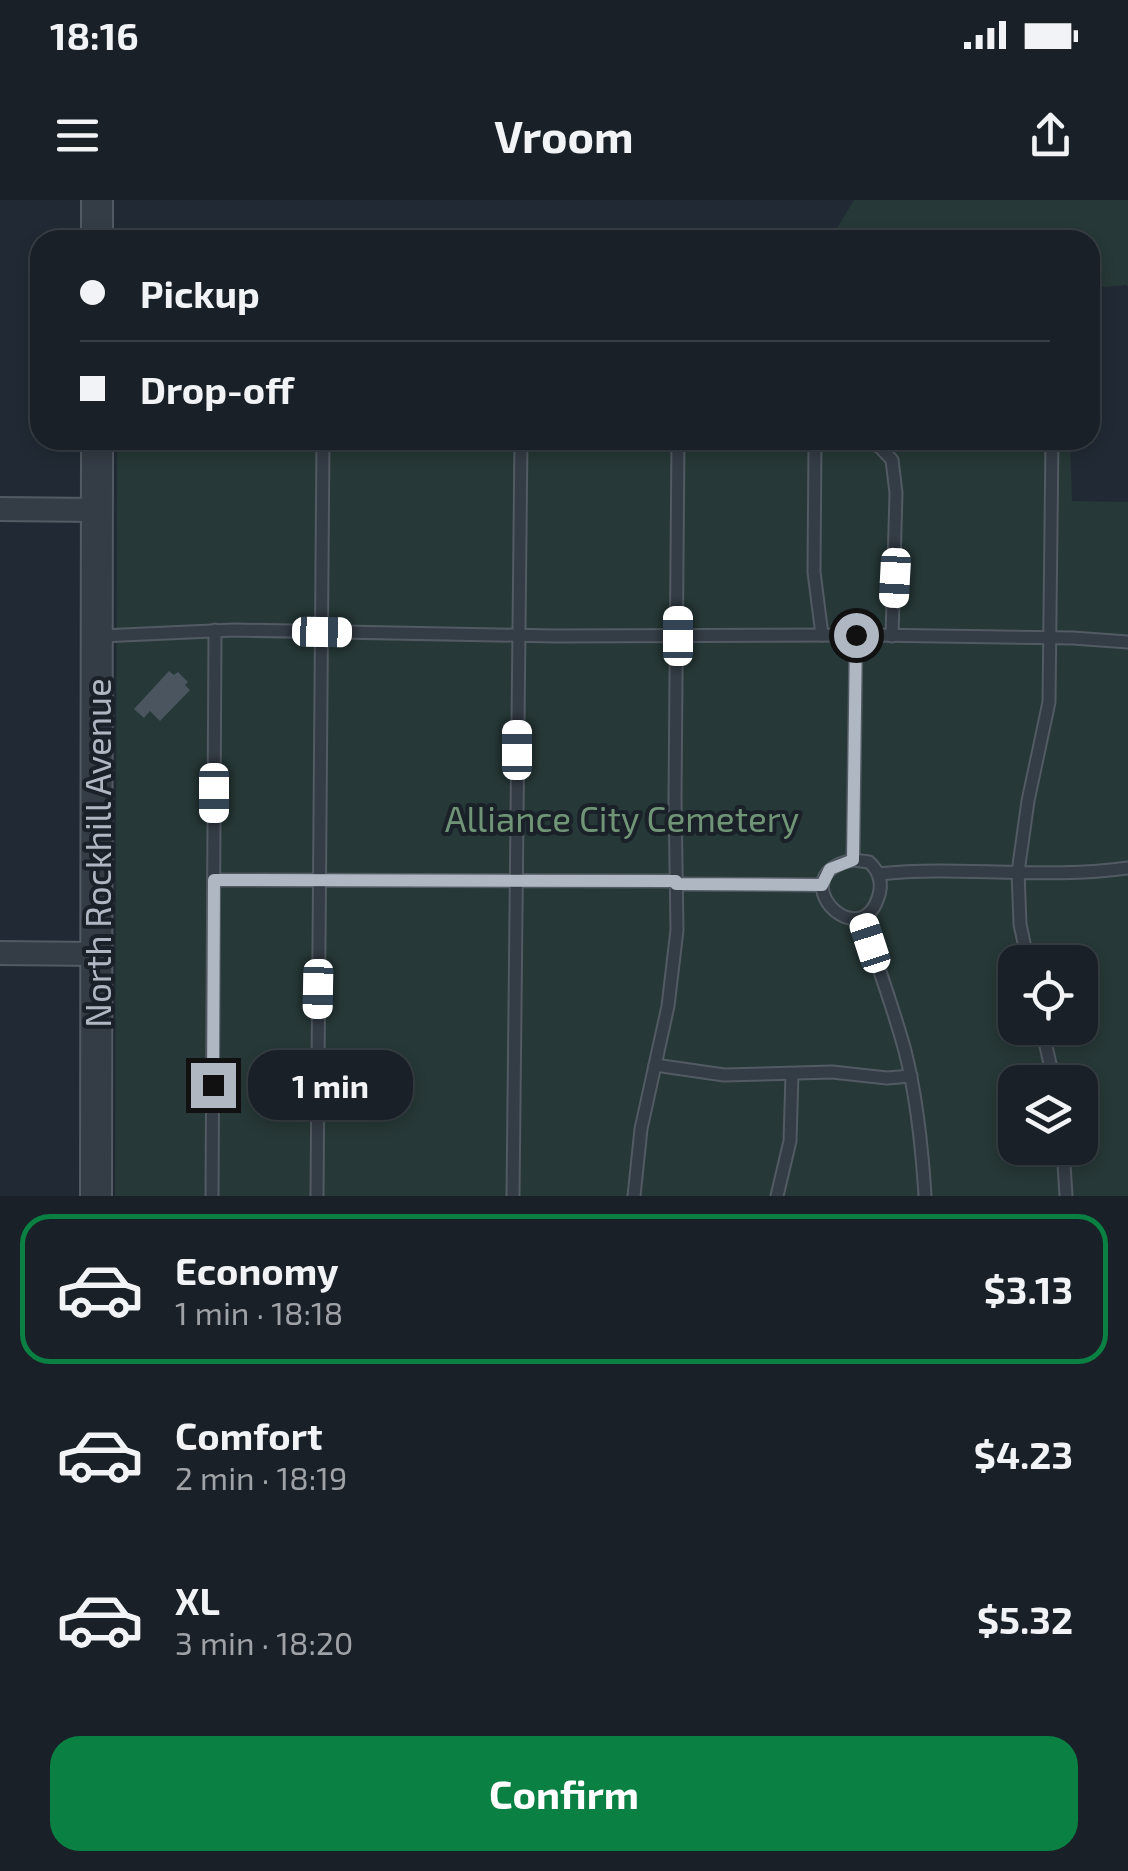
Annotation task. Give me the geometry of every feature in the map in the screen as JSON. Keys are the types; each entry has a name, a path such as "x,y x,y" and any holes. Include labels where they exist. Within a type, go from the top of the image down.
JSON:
{"street":[{"path":"97,200 97,230"},
{"name":"North Rockhill Avenue","path":"96,450 96,1196"},
{"path":"0,509 96,510"},
{"path":"0,954 97,954"}],"lane":[{"path":"317,1196 323,450"},
{"path":"513,1196 521,450"},
{"path":"634,1196 641,1129 672,977 677,930 678,450"},
{"path":"815,450 814,572 822,635"},
{"path":"884,450 892,460 896,493 892,636"},
{"path":"1025,945 1018,872 1028,801 1048,713 1052,450"},
{"path":"212,1196 216,630"},
{"path":"97,636 216,630 856,635 1128,642"},
{"path":"853,860 856,635"},
{"path":"853,860 870,862 881,880 879,896 870,913 862,918 847,918 837,912 825,900 822,885 830,869 853,860"},
{"path":"879,874 923,870 1073,873 1128,868"},
{"path":"214,880 822,885"},
{"path":"862,918 911,1076 925,1196"},
{"path":"655,1065 709,1074 832,1072 887,1078 911,1076"},
{"path":"777,1196 790,1141 792,1074"},
{"path":"1064,1165 1066,1196"}],"green space":[{"path":"854,200 1128,200 1128,287 1100,287 1100,230 836,230"},
{"name":"Alliance City Cemetery","path":"117,450 1070,450 1072,501 1128,502 1128,1196 115,1196"}],"building":[{"path":"169,671 174,675 178,672 190,690 160,721 150,711 144,718 134,709"}],"route":[{"path":"213,1085 214,880 822,885 836,864 853,860 856,635"}]}
